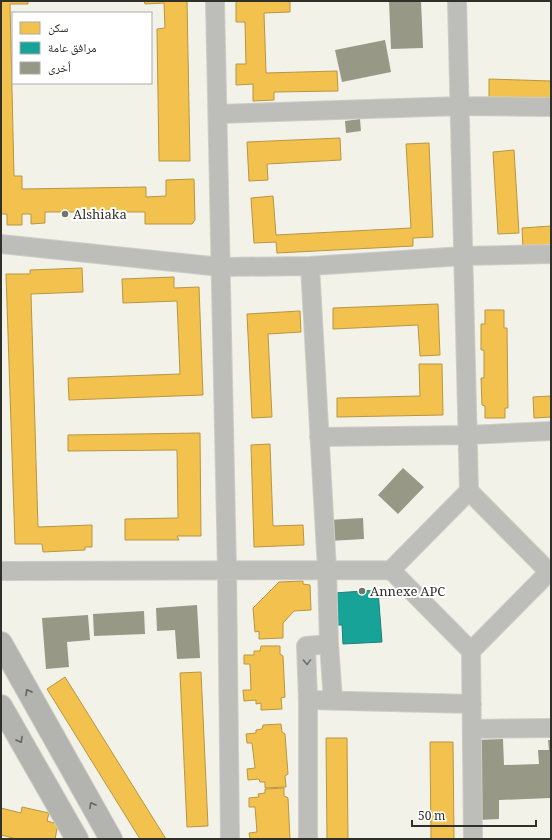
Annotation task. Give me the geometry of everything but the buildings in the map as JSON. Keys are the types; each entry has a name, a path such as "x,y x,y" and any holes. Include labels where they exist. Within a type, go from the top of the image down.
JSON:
{"street":[{"path":"215,1 227,570 230,839"},
{"path":"457,1 469,491 550,572 471,651"},
{"path":"218,114 460,106 551,107"},
{"path":"1,244 221,267 310,266 463,256 551,254"},
{"path":"310,266 333,700"},
{"path":"319,437 468,435 551,431"},
{"path":"391,570 469,491"},
{"path":"1,571 391,570 471,651 473,839"},
{"path":"1,643 111,839"},
{"path":"308,839 308,700 306,646 329,644"},
{"path":"308,700 472,704"},
{"path":"1,706 77,839"},
{"path":"472,729 551,728"}],"place":[{"name":"Alshiaka","path":"65,214"},
{"name":"Annexe APC","path":"362,591"}]}
